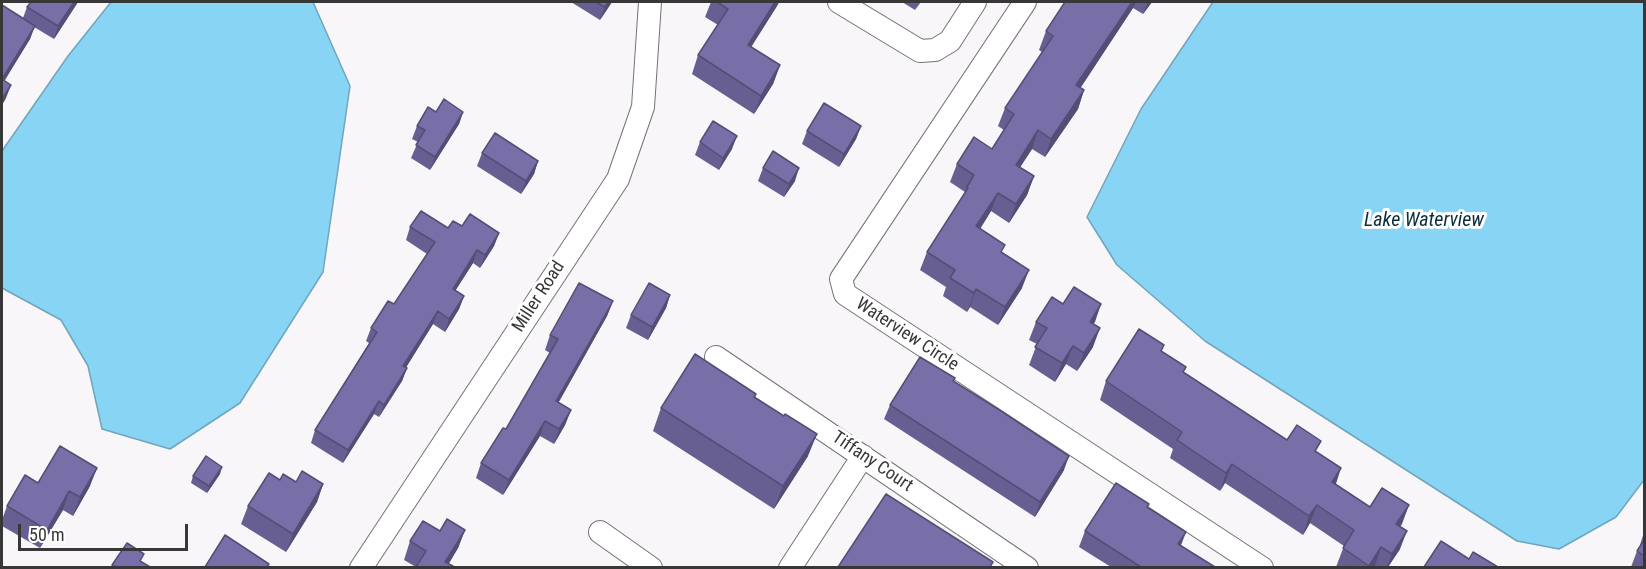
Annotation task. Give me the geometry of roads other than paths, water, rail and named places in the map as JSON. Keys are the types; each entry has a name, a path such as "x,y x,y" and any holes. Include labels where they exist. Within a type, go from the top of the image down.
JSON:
{"street":[{"name":"Miller Road","path":"361,567 618,178 643,107 650,2"},
{"path":"839,2 920,51 935,50 950,41 975,2"},
{"name":"Waterview Circle","path":"1025,2 841,279 845,294 1262,567"},
{"name":"Tiffany Court","path":"716,357 1027,567"},
{"path":"790,567 863,456"},
{"path":"600,532 651,567"}],"water":[{"path":"111,2 313,2 350,86 323,272 240,403 170,449 102,429 88,366 61,320 2,288 2,151 68,56"},
{"name":"Lake Waterview","path":"1213,2 1644,2 1644,480 1616,517 1559,549 1517,541 1205,341 1117,265 1087,217 1141,109"}]}
